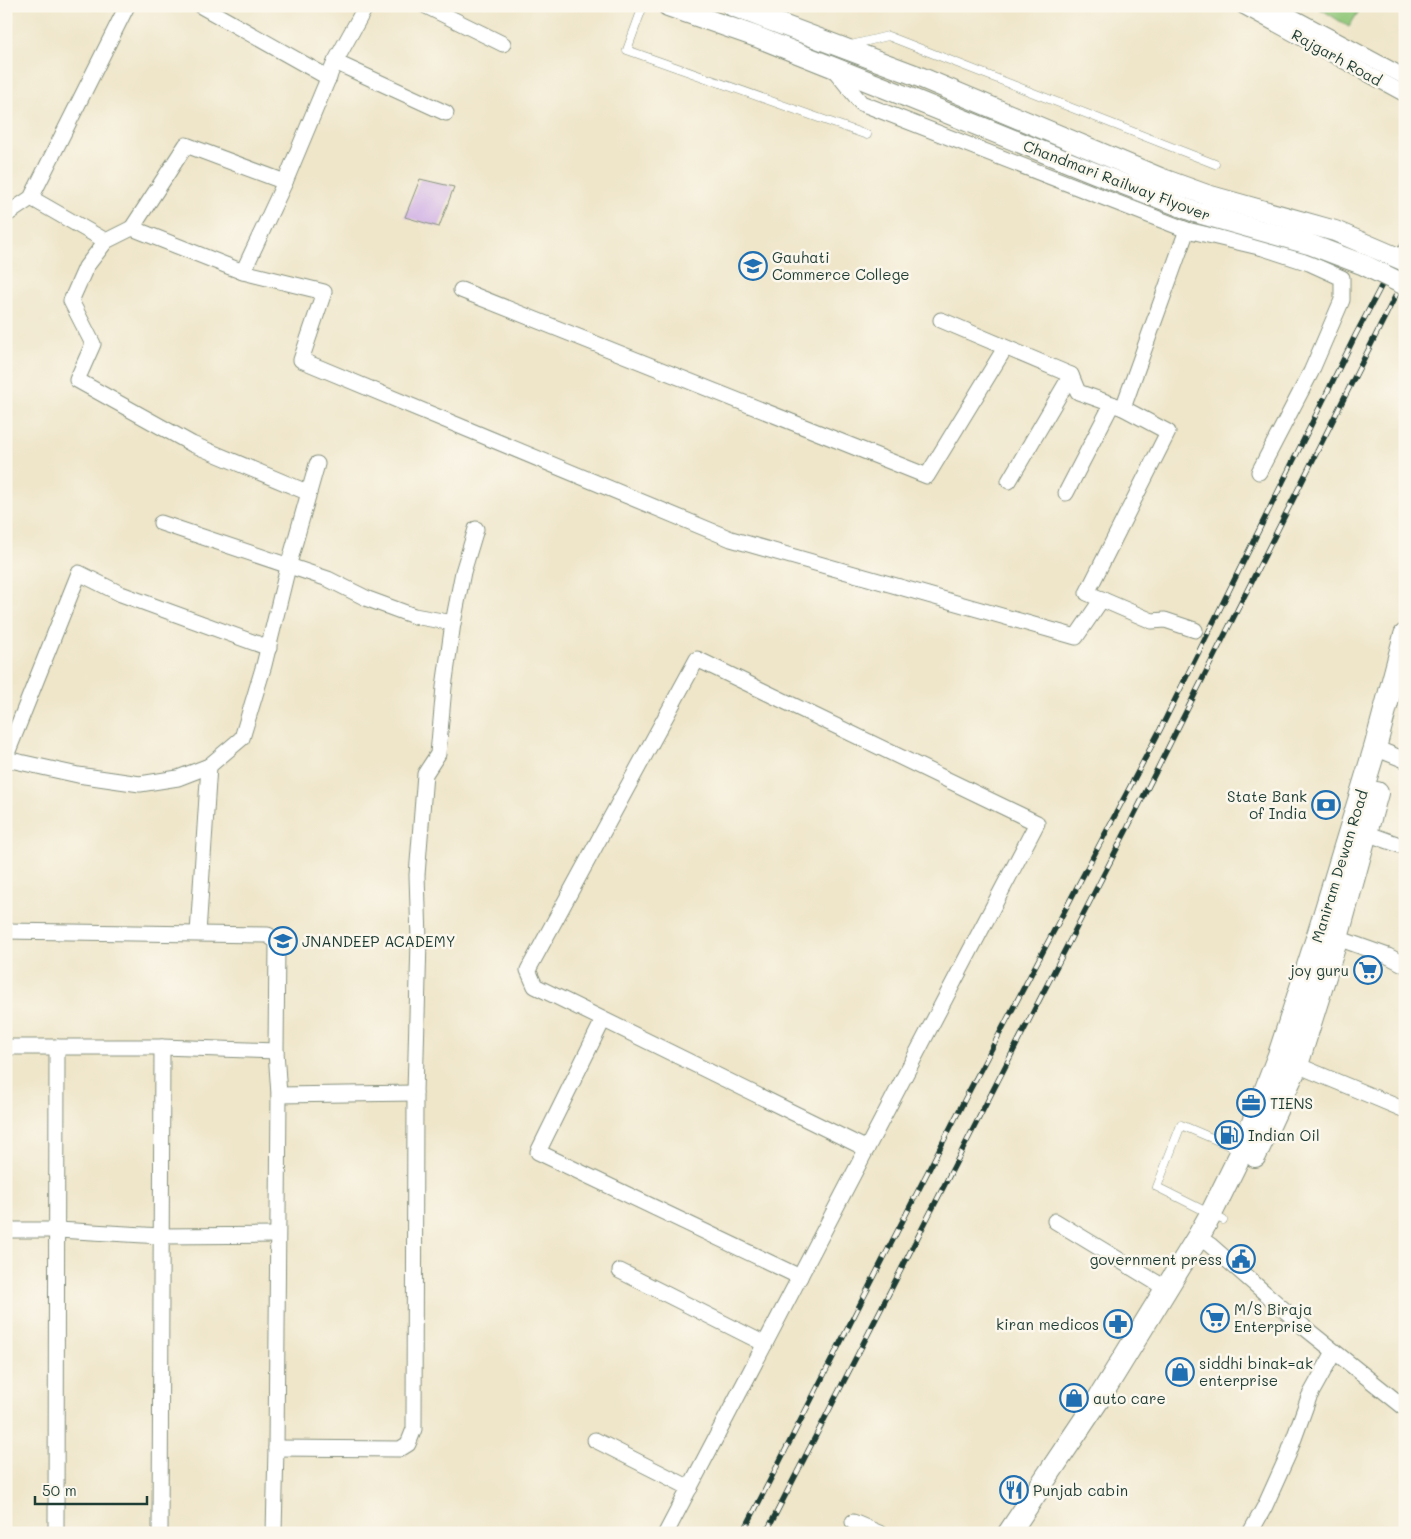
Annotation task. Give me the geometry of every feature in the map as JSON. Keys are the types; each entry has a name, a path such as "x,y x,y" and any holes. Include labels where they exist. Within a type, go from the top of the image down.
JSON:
{"main road":[{"name":"Chandmari Railway Flyover","path":"732,6 915,75 1160,178 1207,195 1335,231 1405,261"},
{"name":"Chandmari Railway Flyover","path":"681,8 832,66 1051,156 1195,212 1309,244 1364,265 1405,285"},
{"path":"788,50 795,30"},
{"name":"Maniram Dewan Road","path":"1025,1533 1111,1404 1177,1295 1217,1217 1255,1156 1297,1066 1328,935 1389,753 1405,635"},
{"name":"Maniram Dewan Road","path":"1217,1217 1366,833 1405,688"},
{"name":"Maniram Dewan Road","path":"1009,1533 1098,1400 1164,1291 1204,1241"}],"street":[{"path":"6,215 31,198 127,6"},
{"path":"201,6 328,78"},
{"path":"243,272 285,182 335,62 366,6"},
{"path":"426,6 503,44"},
{"name":"Rajgarh Road","path":"1243,6 1405,94"},
{"name":"Rajgarh Road","path":"1272,6 1405,77"},
{"path":"335,62 446,113"},
{"path":"832,66 861,102 1187,230 1263,248 1309,263 1342,278 1342,300 1311,372 1259,472"},
{"path":"285,182 186,144 132,228 106,240 86,267 71,301 93,344 77,380 192,444 309,493"},
{"path":"31,198 106,240"},
{"path":"132,228 243,272 324,292 301,360 731,539 1076,637 1102,599"},
{"path":"1066,493 1118,406 1187,230"},
{"path":"461,290 927,476 1005,348"},
{"path":"941,320 1071,375 1078,392 1118,406 1168,432 1087,593 1152,621 1165,620 1195,630"},
{"path":"1009,482 1071,375"},
{"path":"268,648 121,594 79,573 6,758 78,775 140,784 178,778 209,766 242,738 268,648 288,567 317,464"},
{"path":"161,523 328,579 368,599 414,616 452,623"},
{"path":"276,1448 400,1449 408,1444 414,1429 415,1093 419,940 417,875 425,774 438,754 452,623 463,572 476,529"},
{"path":"666,1533 690,1488 765,1344 867,1149 1037,823 697,659 528,970 536,986 867,1149"},
{"path":"198,934 209,766"},
{"path":"1366,833 1405,847"},
{"path":"6,931 268,935 277,942 276,1051 279,1095 274,1533"},
{"path":"1328,935 1405,964"},
{"path":"603,1020 538,1152 800,1277"},
{"path":"6,1047 162,1046 276,1051"},
{"path":"160,1533 162,1046"},
{"path":"56,1533 58,1047"},
{"path":"1297,1066 1405,1110"},
{"path":"279,1095 415,1093"},
{"path":"1055,1221 1157,1283 1164,1291"},
{"path":"6,1230 58,1230 160,1236 277,1235"},
{"path":"1204,1241 1305,1328 1405,1408"},
{"path":"620,1271 765,1344"},
{"path":"1250,1533 1265,1506 1288,1455 1309,1397 1334,1352"},
{"path":"595,1440 690,1488"},
{"path":"853,1522 879,1533"}],"lane":[{"path":"644,6 627,50 867,135"},
{"path":"842,48 888,36 1215,164"},
{"path":"1217,1217 1157,1187 1181,1125 1242,1151"}],"green space":[{"path":"1316,6 1362,6 1349,27"}],"building":[{"path":"420,179 454,187 439,227 405,217"}],"railway":[{"path":"743,1533 965,1099 1160,730 1356,334 1405,241"},
{"path":"766,1533 1126,831 1405,277"}],"place":[{"name":"Gauhati Commerce College","path":"753,266"},
{"name":"State Bank of India","path":"1326,805"},
{"name":"JNANDEEP ACADEMY","path":"283,941"},
{"name":"joy guru","path":"1368,970"},
{"name":"TIENS","path":"1251,1103"},
{"name":"Indian Oil","path":"1229,1135"},
{"name":"government press","path":"1241,1259"},
{"name":"M/S Biraja Enterprise","path":"1215,1318"},
{"name":"kiran medicos","path":"1118,1324"},
{"name":"siddhi binak=ak enterprise","path":"1180,1372"},
{"name":"auto care","path":"1074,1398"},
{"name":"Punjab cabin","path":"1014,1490"}]}
